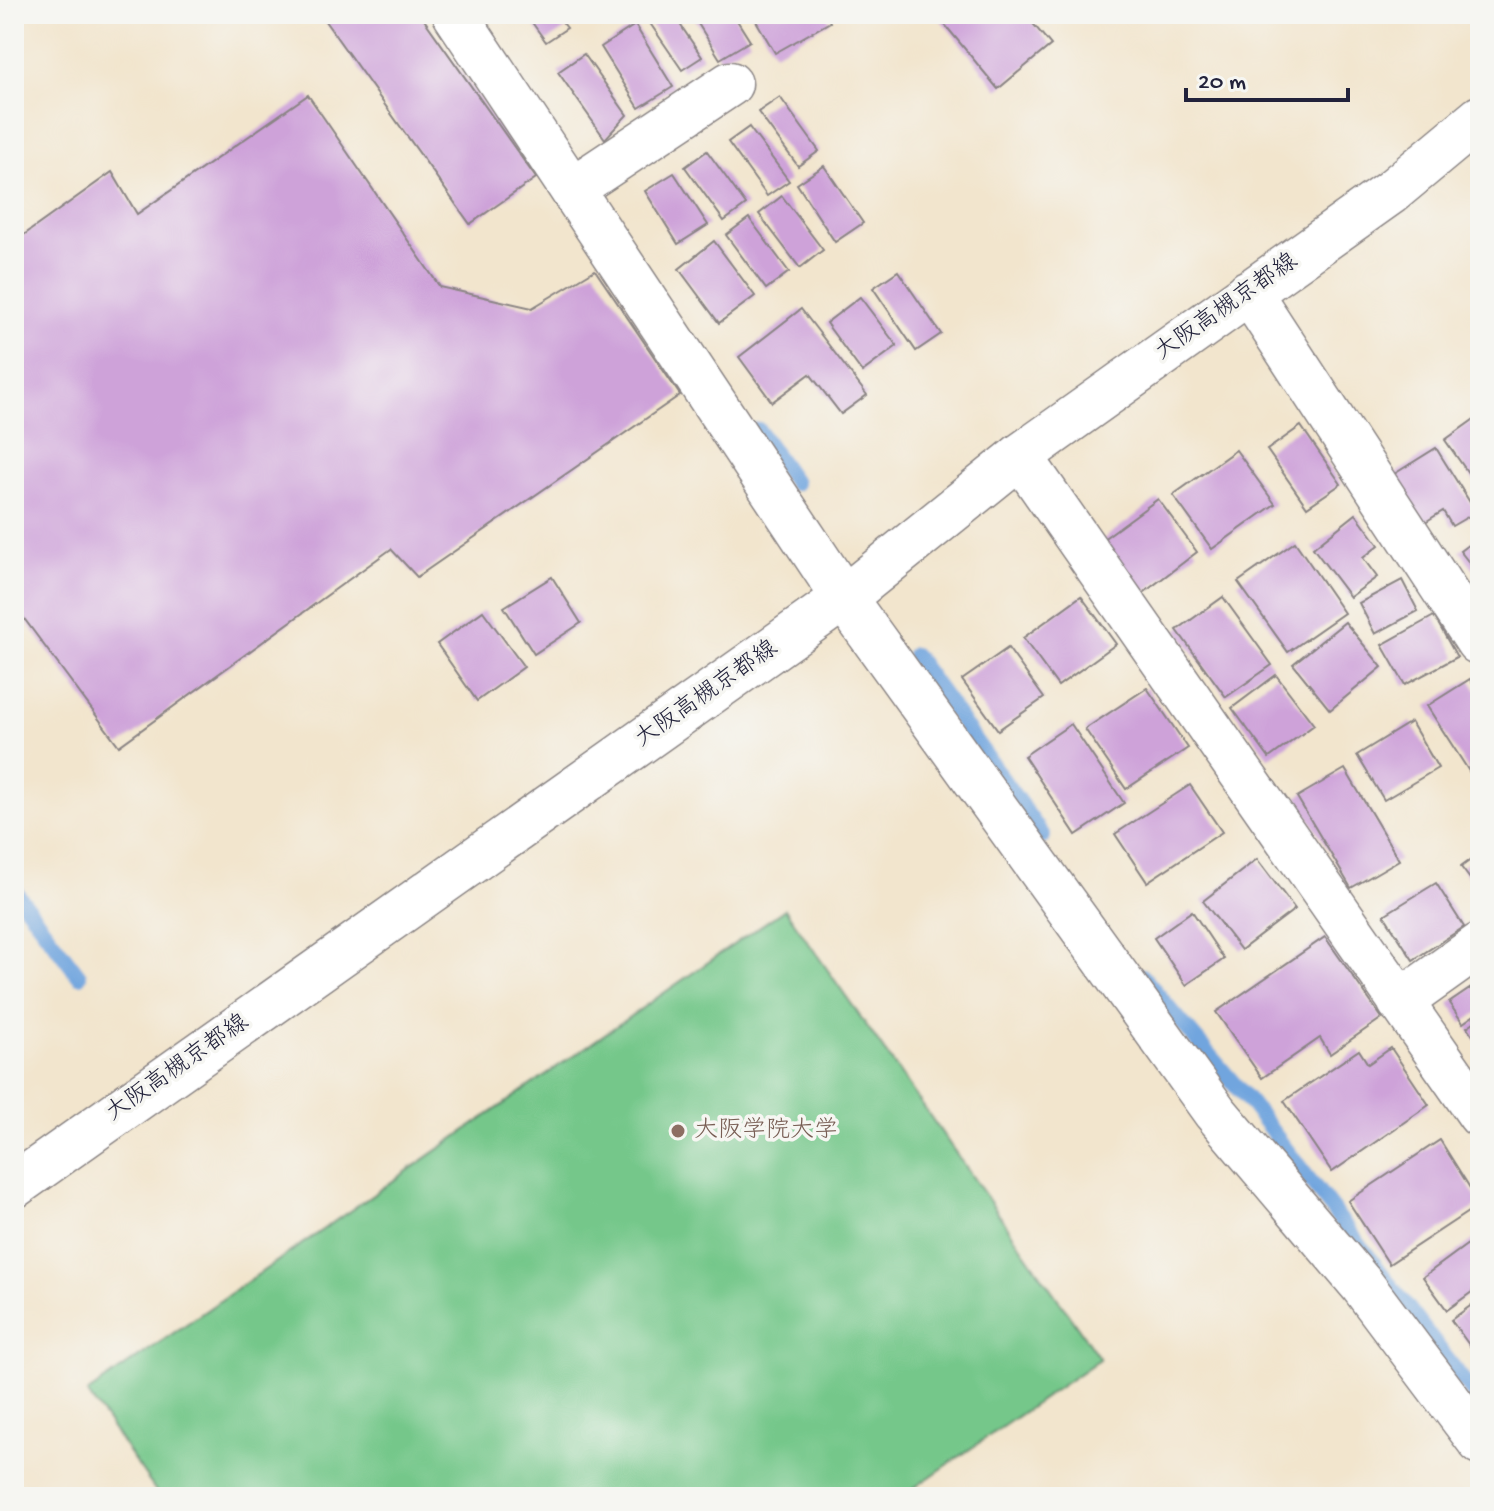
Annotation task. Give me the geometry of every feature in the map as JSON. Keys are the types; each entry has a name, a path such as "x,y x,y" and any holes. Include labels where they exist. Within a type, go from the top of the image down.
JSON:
{"street":[{"path":"455,14 583,182 844,598 1215,1112 1362,1285 1480,1442"},
{"path":"583,182 730,84"},
{"name":"大阪高槻京都線","path":"14,1186 844,598 1020,456 1249,292 1391,192 1479,140"},
{"path":"1249,292 1480,641"},
{"path":"1020,456 1480,1115"},
{"path":"1400,1002 1480,945"}],"green space":[{"path":"785,909 1100,1359 901,1497 160,1497 87,1393"}],"building":[{"path":"320,14 420,14 536,178 470,224"},
{"path":"526,14 556,14 567,28 546,42"},
{"path":"673,14 702,57 682,70 645,16"},
{"path":"692,14 733,14 750,41 720,59"},
{"path":"752,14 826,14 830,22 775,53"},
{"path":"936,14 1025,14 1051,45 998,89"},
{"path":"635,25 673,87 639,108 601,47"},
{"path":"584,54 627,115 605,139 558,72"},
{"path":"308,95 440,287 532,308 595,270 680,395 417,577 391,549 119,746 14,605 14,242 112,172 137,214"},
{"path":"780,97 819,151 798,166 758,112"},
{"path":"749,127 789,181 767,196 728,142"},
{"path":"707,151 746,205 724,221 685,167"},
{"path":"824,166 863,223 835,242 797,184"},
{"path":"674,173 708,225 678,244 645,191"},
{"path":"782,196 823,250 800,268 759,214"},
{"path":"749,218 789,272 766,289 726,235"},
{"path":"714,241 755,296 719,323 679,269"},
{"path":"898,271 941,334 916,351 873,288"},
{"path":"860,297 897,346 862,372 826,323"},
{"path":"801,309 867,395 841,414 810,374 772,402 739,357"},
{"path":"1480,415 1480,486 1478,487 1445,440"},
{"path":"1301,426 1341,484 1307,507 1267,450"},
{"path":"1436,448 1476,512 1452,526 1443,511 1422,524 1391,476"},
{"path":"1236,450 1275,504 1212,549 1173,495"},
{"path":"1158,499 1197,552 1142,594 1102,540"},
{"path":"1356,514 1379,545 1363,558 1377,577 1350,597 1313,548"},
{"path":"1480,536 1480,566 1475,570 1460,551"},
{"path":"1295,542 1344,613 1288,652 1238,582"},
{"path":"552,577 581,623 534,654 504,607"},
{"path":"1402,580 1418,611 1375,634 1359,603"},
{"path":"1081,596 1116,644 1058,686 1023,638"},
{"path":"1223,597 1272,665 1226,697 1177,630"},
{"path":"483,611 524,667 477,701 437,644"},
{"path":"1434,616 1457,657 1405,685 1382,645"},
{"path":"1345,622 1382,667 1330,710 1293,664"},
{"path":"1008,648 1044,698 998,730 962,680"},
{"path":"1276,675 1314,725 1269,758 1232,708"},
{"path":"1470,679 1480,695 1480,775 1474,779 1427,706"},
{"path":"1147,688 1188,748 1126,789 1085,729"},
{"path":"1411,722 1438,768 1384,800 1357,755"},
{"path":"1071,724 1124,803 1076,835 1024,756"},
{"path":"1345,769 1399,860 1351,888 1297,797"},
{"path":"1190,785 1222,832 1147,882 1115,834"},
{"path":"1480,853 1480,892 1461,867"},
{"path":"1257,859 1295,909 1241,950 1203,901"},
{"path":"1436,883 1464,927 1413,960 1384,915"},
{"path":"1192,911 1224,959 1186,985 1154,938"},
{"path":"1325,937 1382,1018 1330,1054 1320,1038 1262,1078 1216,1012"},
{"path":"1480,982 1480,1011 1463,1023 1449,1003"},
{"path":"1480,1018 1480,1046 1467,1027"},
{"path":"1391,1048 1429,1105 1332,1172 1284,1101 1359,1050 1368,1064"},
{"path":"1440,1140 1480,1204 1389,1264 1348,1201"},
{"path":"1480,1235 1480,1286 1447,1310 1423,1277"},
{"path":"1480,1299 1480,1349 1475,1353 1451,1320"}],"waterway":[{"path":"758,430 795,483"},
{"path":"914,655 1043,836"},
{"path":"14,890 79,976"},
{"path":"1142,976 1252,1105 1480,1402"}],"place":[{"name":"大阪学院大学","path":"678,1131"}]}
